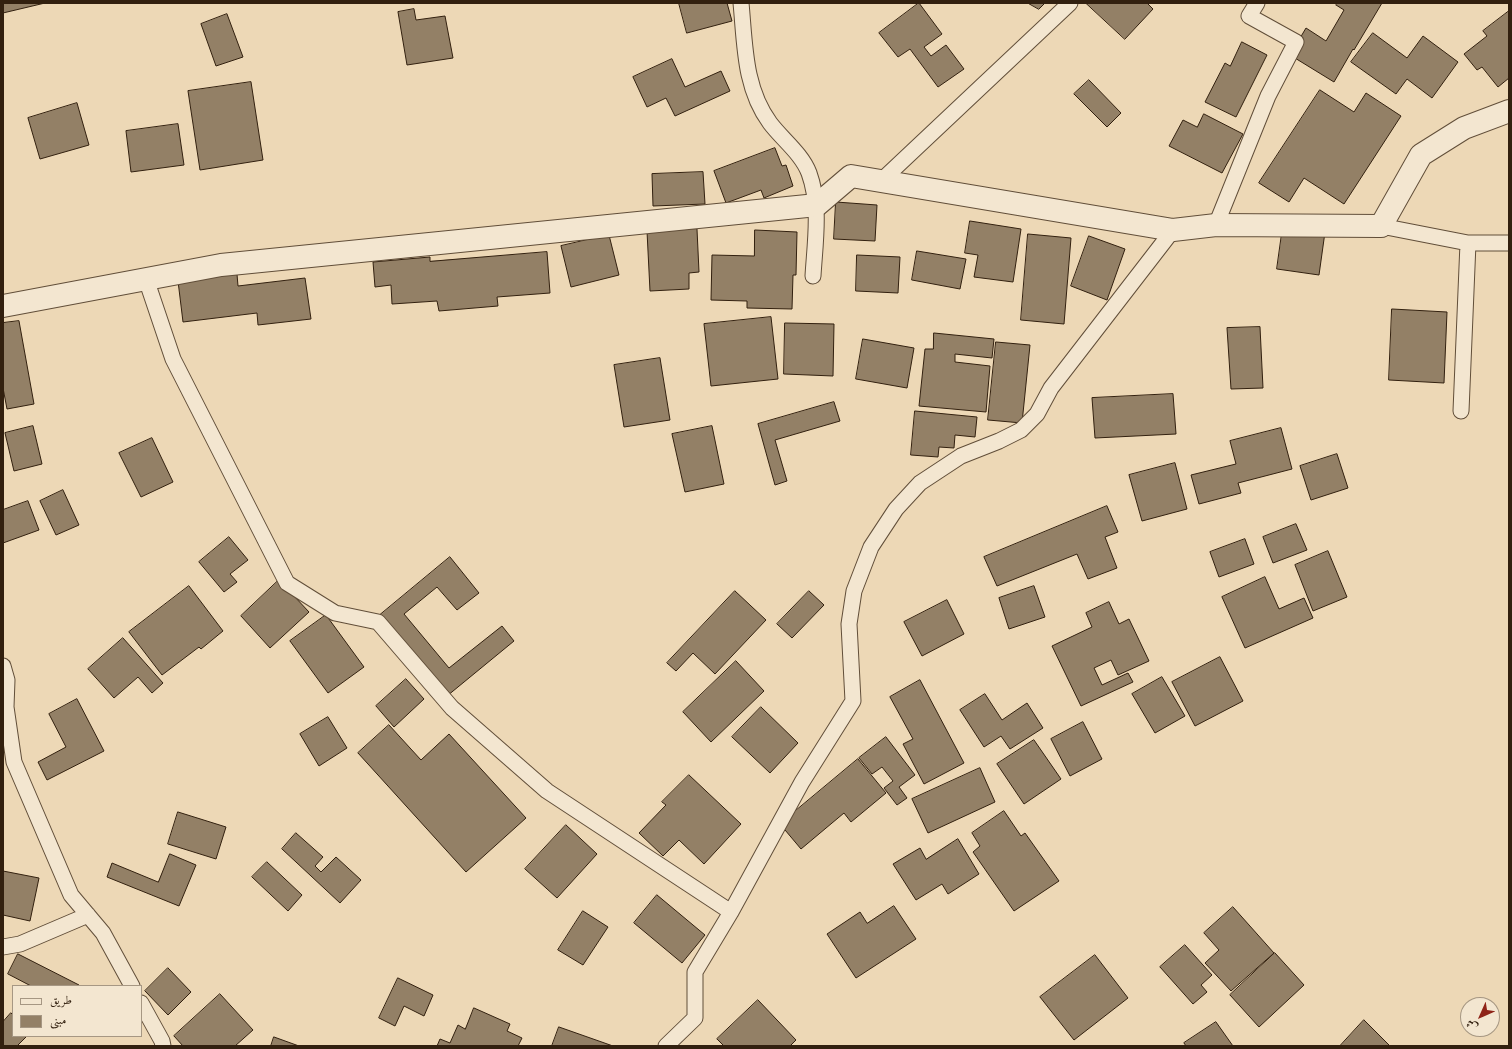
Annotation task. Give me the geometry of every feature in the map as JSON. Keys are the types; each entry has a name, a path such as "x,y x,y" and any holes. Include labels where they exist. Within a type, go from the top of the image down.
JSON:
{"street":[{"path":"3,306 229,265 817,205 851,176 1173,230 1216,225 1381,226 1421,155 1464,128 1509,111"}],"lane":[{"path":"742,3 748,74 756,98 770,122 794,150 809,172 817,205 813,276"},
{"path":"880,182 1070,3"},
{"path":"1216,225 1268,96 1296,42 1249,16 1257,3"},
{"path":"1381,226 1468,243 1509,243"},
{"path":"666,1046 695,1018 695,972 731,912 802,782 853,701 849,624 854,591 872,547 896,510 920,483 961,456 999,441 1021,430 1037,414 1051,388 1173,230"},
{"path":"1461,411 1468,243"},
{"path":"146,279 173,359 287,583 334,613 378,622 452,708 547,790 731,912"},
{"path":"3,666 7,680 6,707 14,762 71,895 103,933 131,985"},
{"path":"3,947 20,944 88,915"},
{"path":"142,1005 162,1041 163,1046"}],"building":[{"path":"3,3 45,3 3,13"},
{"path":"679,3 727,3 732,21 687,33"},
{"path":"919,3 942,34 924,47 931,56 946,45 964,69 938,87 910,49 898,57 879,33"},
{"path":"1028,3 1045,3 1039,9"},
{"path":"1086,3 1147,3 1153,9 1125,39"},
{"path":"1338,3 1382,3 1334,82 1290,55 1306,28 1326,41 1344,10 1336,5"},
{"path":"414,9 416,20 445,16 453,58 407,65 398,12"},
{"path":"1509,11 1509,78 1498,87 1482,67 1477,70 1464,54 1487,36 1483,31"},
{"path":"227,14 243,57 216,66 201,24"},
{"path":"1373,33 1407,58 1423,36 1458,62 1432,98 1407,79 1396,94 1351,62"},
{"path":"1242,42 1267,55 1236,117 1205,102 1225,63 1230,66"},
{"path":"672,59 685,87 721,71 730,91 675,116 666,98 647,107 633,77"},
{"path":"1089,80 1121,113 1107,127 1074,94"},
{"path":"251,82 263,160 200,170 188,91"},
{"path":"1320,90 1354,112 1366,93 1401,116 1344,204 1304,178 1289,202 1259,183"},
{"path":"77,103 89,145 40,159 28,118"},
{"path":"1204,114 1243,134 1222,173 1169,146 1183,120 1197,127"},
{"path":"178,124 184,165 131,172 126,131"},
{"path":"775,148 782,166 786,165 793,186 764,198 761,190 726,203 714,171"},
{"path":"703,172 705,204 653,206 652,174"},
{"path":"836,202 877,205 875,241 834,239"},
{"path":"970,221 1021,229 1013,282 974,277 978,255 965,253"},
{"path":"1283,226 1325,232 1319,275 1277,269"},
{"path":"697,229 699,272 689,273 689,289 650,291 647,231"},
{"path":"755,230 797,232 796,275 793,275 792,309 747,308 747,301 711,300 712,255 754,256"},
{"path":"1028,234 1071,238 1064,324 1021,320"},
{"path":"609,235 619,275 571,287 561,246"},
{"path":"1089,236 1125,249 1107,300 1071,286"},
{"path":"917,251 966,259 960,289 912,280"},
{"path":"547,252 550,293 497,297 498,306 439,311 437,301 392,304 391,285 375,287 373,262 430,257 430,261"},
{"path":"857,255 900,257 898,293 856,291"},
{"path":"237,274 238,286 305,278 311,319 258,325 257,313 183,322 178,281"},
{"path":"1392,309 1447,312 1444,383 1389,380"},
{"path":"771,317 778,379 711,386 704,324"},
{"path":"19,321 34,404 7,409 3,388 3,323"},
{"path":"785,323 834,324 833,376 784,374"},
{"path":"1260,327 1263,388 1231,389 1227,328"},
{"path":"934,333 994,339 992,358 955,354 955,362 990,366 986,412 919,406 925,349 933,349"},
{"path":"863,339 914,348 907,388 856,379"},
{"path":"996,342 1030,345 1022,423 988,420"},
{"path":"660,358 670,420 624,427 614,365"},
{"path":"1173,394 1176,434 1095,438 1092,398"},
{"path":"834,402 840,421 775,440 787,481 775,485 758,424"},
{"path":"915,411 977,417 975,437 955,435 954,448 939,447 938,457 911,455"},
{"path":"33,426 42,464 14,471 5,433"},
{"path":"712,426 724,484 685,492 672,434"},
{"path":"1281,428 1292,469 1238,483 1241,493 1199,504 1191,475 1236,464 1230,441"},
{"path":"152,438 173,482 141,497 119,453"},
{"path":"1337,454 1348,488 1311,500 1300,466"},
{"path":"1175,463 1187,509 1142,521 1129,475"},
{"path":"63,490 79,525 56,535 40,501"},
{"path":"28,501 39,530 3,543 3,510"},
{"path":"1107,506 1118,532 1105,537 1117,568 1088,579 1077,554 997,586 984,557"},
{"path":"1296,524 1307,550 1273,563 1263,537"},
{"path":"229,537 248,560 230,574 237,582 224,592 199,562"},
{"path":"1245,539 1254,564 1219,577 1210,552"},
{"path":"1328,551 1347,597 1313,611 1295,565"},
{"path":"450,557 479,593 457,610 437,587 404,614 449,668 502,626 514,641 447,696 380,615"},
{"path":"1265,577 1279,609 1304,598 1313,618 1245,648 1222,597"},
{"path":"279,580 309,612 270,648 241,616"},
{"path":"189,586 223,631 201,649 199,647 162,675 129,632"},
{"path":"1034,586 1045,617 1009,629 999,598"},
{"path":"735,591 766,620 715,674 693,653 676,671 667,663"},
{"path":"809,591 824,605 792,638 777,624"},
{"path":"947,600 964,634 922,656 904,622"},
{"path":"1109,602 1119,624 1129,619 1149,661 1118,675 1111,660 1094,668 1102,685 1128,673 1133,682 1081,706 1052,646 1092,627 1086,613"},
{"path":"326,615 364,667 328,693 290,641"},
{"path":"123,638 163,683 152,693 138,677 114,698 88,669"},
{"path":"1220,657 1243,701 1195,726 1172,682"},
{"path":"736,661 764,691 711,742 683,712"},
{"path":"1162,677 1185,716 1155,733 1132,694"},
{"path":"406,679 424,699 394,727 376,706"},
{"path":"920,680 964,763 924,784 903,744 913,739 890,697"},
{"path":"985,694 1002,720 1027,703 1043,728 1010,749 1001,736 984,747 960,710"},
{"path":"77,699 104,751 47,780 38,762 66,747 49,714"},
{"path":"761,707 798,743 770,773 732,737"},
{"path":"328,717 347,748 319,766 300,734"},
{"path":"1083,722 1102,759 1070,776 1051,739"},
{"path":"389,725 421,760 449,734 526,818 466,872 358,753"},
{"path":"886,737 915,775 899,787 907,798 897,805 884,788 893,781 882,767 872,774 859,758"},
{"path":"1034,740 1061,779 1024,804 997,764"},
{"path":"858,759 886,793 851,822 844,813 801,849 780,824"},
{"path":"980,768 995,802 928,833 912,799"},
{"path":"689,775 741,824 704,864 679,840 663,856 639,833 666,805 662,802"},
{"path":"1004,811 1021,836 1025,833 1059,881 1014,911 973,852 980,846 972,833"},
{"path":"178,812 226,827 216,859 168,844"},
{"path":"566,825 597,854 557,898 525,869"},
{"path":"296,833 323,857 315,866 321,872 336,857 361,880 340,903 282,849"},
{"path":"958,839 979,874 948,894 942,884 916,900 893,864 920,848 926,859"},
{"path":"170,854 196,865 179,906 107,877 112,863 158,882"},
{"path":"267,862 302,895 288,911 252,877"},
{"path":"3,871 39,878 30,921 3,915"},
{"path":"657,895 705,935 682,963 634,923"},
{"path":"894,906 916,939 856,978 827,934 860,912 867,923"},
{"path":"1233,907 1274,953 1231,991 1205,963 1219,950 1204,933"},
{"path":"583,911 608,927 583,965 558,950"},
{"path":"1185,945 1212,975 1201,985 1207,992 1193,1004 1160,967"},
{"path":"1275,953 1304,985 1259,1027 1230,995"},
{"path":"18,954 79,985 29,985 8,974"},
{"path":"1095,955 1128,998 1074,1040 1040,997"},
{"path":"168,968 191,992 168,1015 145,991"},
{"path":"398,978 433,995 424,1016 404,1006 395,1026 379,1018"},
{"path":"220,994 253,1030 235,1046 183,1046 174,1036"},
{"path":"758,1000 796,1040 790,1046 724,1046 717,1039"},
{"path":"474,1008 510,1024 507,1031 522,1038 518,1046 437,1046 440,1039 450,1043 458,1025 465,1029"},
{"path":"11,1013 12,1037 26,1037 17,1046 3,1046 3,1022"},
{"path":"1364,1020 1390,1046 1340,1046"},
{"path":"1216,1022 1233,1046 1186,1046 1184,1043"},
{"path":"559,1027 613,1046 552,1046"},
{"path":"274,1037 299,1046 271,1046"}]}
